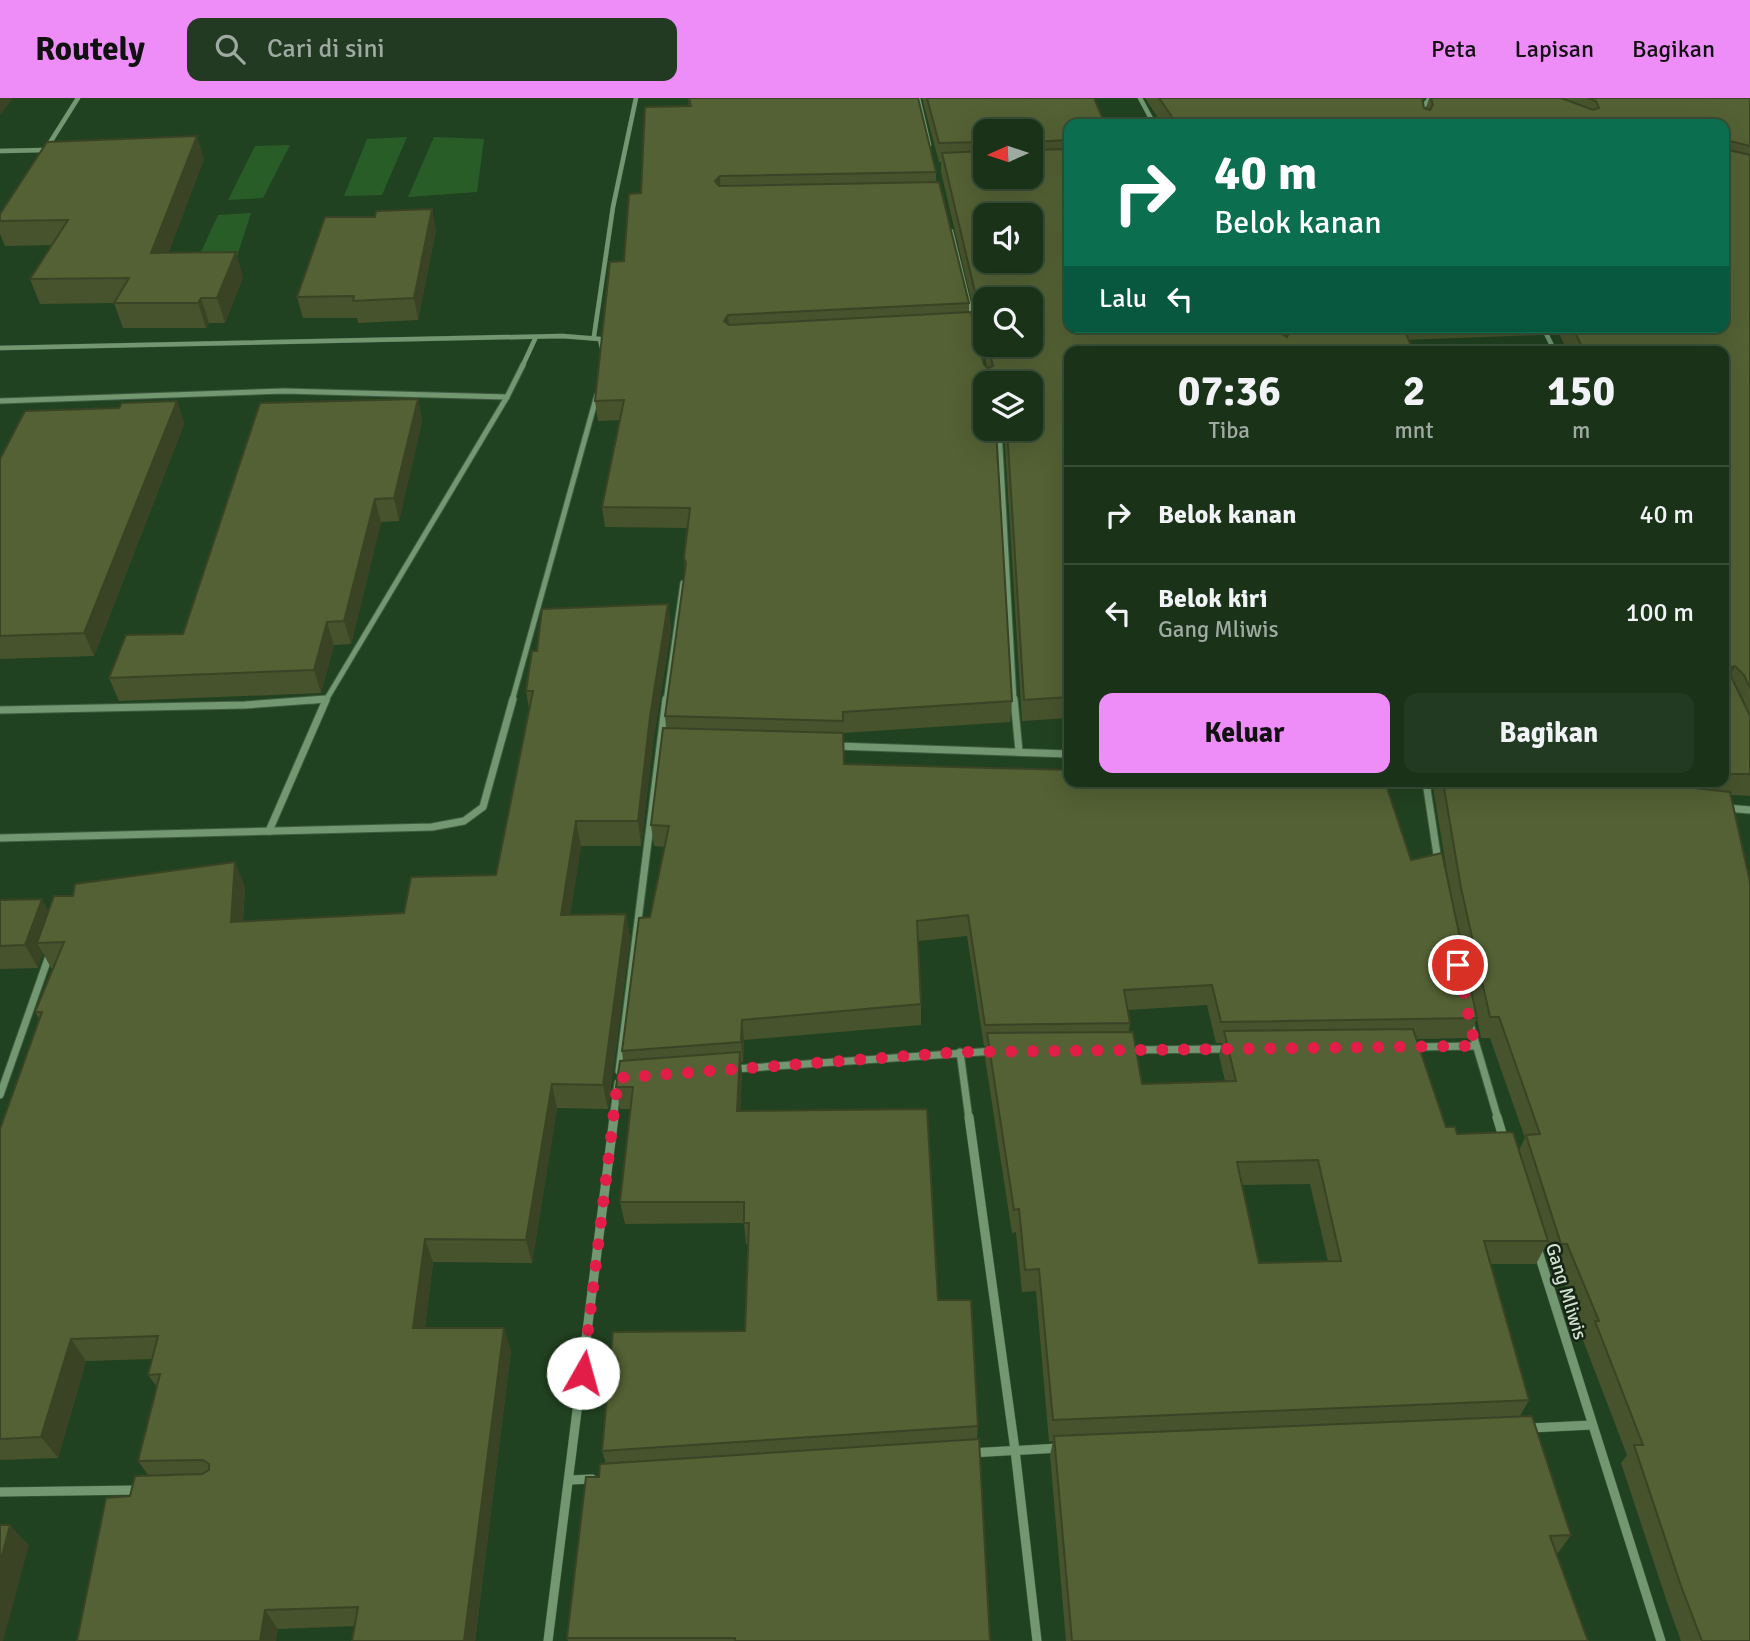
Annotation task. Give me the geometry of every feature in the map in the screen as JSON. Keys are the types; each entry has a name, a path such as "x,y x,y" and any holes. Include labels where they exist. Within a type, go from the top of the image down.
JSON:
{"street":[{"path":"38,161 78,98"},
{"path":"594,336 613,207 636,98"},
{"path":"918,98 932,155"},
{"path":"1140,98 1151,119"},
{"path":"1422,119 1420,111 1430,98"},
{"path":"0,150 45,150"},
{"path":"950,228 973,319"},
{"path":"0,348 256,340 535,339 594,336 600,339 603,345 601,358"},
{"path":"269,831 326,700 507,397 535,339"},
{"path":"0,838 432,827 464,821 483,807 598,385"},
{"path":"0,401 284,391 463,393 507,397"},
{"path":"1002,441 1009,641 1019,751"},
{"path":"548,1641 683,583"},
{"path":"0,710 110,706 262,706 326,700"},
{"path":"825,746 1064,754"},
{"path":"1427,787 1440,873"},
{"path":"1722,807 1750,810"},
{"path":"0,1095 55,938"},
{"path":"1469,1019 1507,1150"},
{"path":"1405,1047 1475,1046"},
{"path":"1113,1050 1238,1049"},
{"path":"728,1069 1001,1051"},
{"path":"960,1052 1015,1450 1037,1641"},
{"path":"618,1078 632,1077"},
{"name":"Gang Mliwis","path":"1535,1242 1661,1641"},
{"path":"1523,1428 1592,1425"},
{"path":"959,1454 1070,1448"},
{"path":"570,1480 598,1478"},
{"path":"0,1492 148,1489"}],"green space":[{"path":"407,137 382,195 344,196 367,139"},
{"path":"434,137 484,139 477,192 408,197"},
{"path":"290,145 263,198 228,200 255,146"},
{"path":"251,213 232,272 191,274 218,215"}],"building":[{"path":"689,98 918,98 936,172 720,176 715,181 719,186 939,182 969,303 728,315 724,321 729,325 971,312 973,357 982,357 988,368 993,366 991,357 1043,357 1043,287 974,287 942,153 973,152 973,189 1043,189 1043,150 1064,149 1064,333 1281,333 1287,337 1289,333 1406,333 1411,346 1064,346 1064,697 1024,700 1008,441 1043,441 1043,371 973,371 973,441 997,441 1012,701 843,712 843,721 665,716 686,563 684,558 690,508 602,507 624,400 595,401 610,262 624,261 629,194 641,193 645,107 691,106"},
{"path":"927,98 1094,98 1103,119 1064,119 1064,140 1043,141 1043,119 973,119 973,142 939,143"},
{"path":"1159,98 1422,98 1424,108 1430,110 1433,105 1431,98 1561,98 1593,110 1599,108 1596,101 1587,98 1750,98 1750,146 1729,142 1729,119 1174,119"},
{"path":"197,136 151,253 236,252 217,298 201,298 198,303 114,303 129,278 30,279 68,220 0,221 0,214 47,142"},
{"path":"1729,150 1750,155 1750,688 1744,675 1735,666 1730,667 1729,672 1729,346 1582,346 1575,333 1729,333"},
{"path":"432,209 414,298 353,301 354,296 297,297 325,217 375,217 376,211"},
{"path":"418,399 394,498 375,499 344,621 327,622 314,670 109,678 126,635 183,634 260,403"},
{"path":"177,401 84,633 0,636 0,459 25,411 119,408 122,403"},
{"path":"668,604 650,717 638,821 576,821 561,915 626,914 603,1085 552,1084 526,1240 425,1239 413,1328 504,1328 464,1641 352,1641 358,1607 265,1610 260,1641 77,1641 106,1498 130,1496 135,1476 202,1474 209,1470 209,1464 203,1460 138,1461 160,1374 148,1375 158,1336 71,1339 41,1437 0,1439 0,1129 42,1012 35,1012 64,942 37,943 54,896 73,896 75,884 235,862 231,922 404,913 411,877 496,875 533,691 526,691 532,651 537,651 542,609"},
{"path":"1729,672 1750,716 1750,774 1729,774"},
{"path":"663,728 843,733 844,764 1064,770 1064,787 1387,787 1411,860 1442,853 1477,1018 1221,1022 1212,985 1124,990 1130,1023 985,1025 968,915 917,921 921,1004 742,1020 741,1042 622,1051 639,918 650,917 669,826 651,825"},
{"path":"1444,787 1684,787 1730,792 1750,882 1750,1641 1702,1641 1634,1445 1643,1445 1595,1321 1599,1321 1567,1244 1561,1244 1526,1135 1540,1134 1499,1017 1490,1017 1461,888"},
{"path":"42,899 25,945 0,946 0,900"},
{"path":"1413,1029 1446,1127 1455,1127 1457,1134 1513,1132 1548,1241 1484,1241 1529,1400 1053,1420 1039,1269 1025,1270 1019,1209 1014,1210 987,1033 1133,1032 1142,1084 1236,1081 1224,1031","holes":["1318,1160 1341,1261 1259,1263 1237,1162"]},
{"path":"740,1052 737,1111 927,1109 938,1300 971,1300 978,1426 602,1451 613,1332 745,1331 749,1223 744,1223 744,1202 620,1202 633,1087 616,1087 620,1061"},
{"path":"1532,1416 1571,1535 1550,1536 1588,1641 1072,1641 1054,1436"},
{"path":"979,1439 990,1641 567,1638 586,1477 599,1477 600,1464"},
{"path":"0,1525 10,1525 0,1563"}],"route":[{"path":"583,1373 618,1078 960,1052 1475,1046 1458,965"}]}
